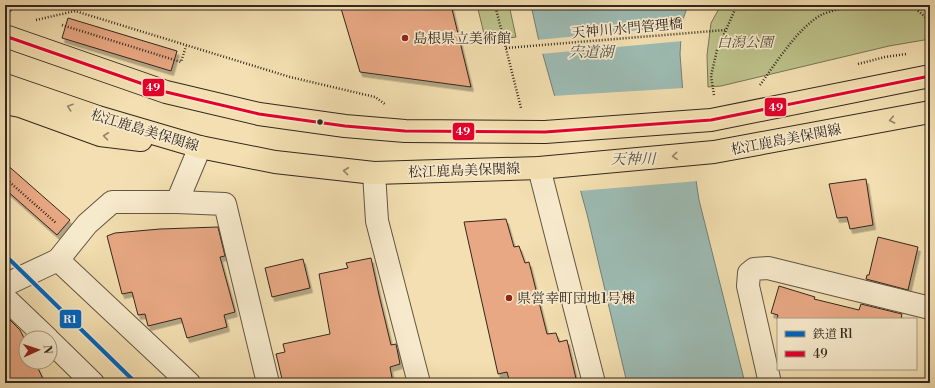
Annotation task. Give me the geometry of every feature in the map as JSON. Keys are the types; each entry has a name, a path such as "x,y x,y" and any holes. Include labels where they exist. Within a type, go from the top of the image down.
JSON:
{"main road":[{"path":"5,36 166,92 259,114 345,126 405,132 545,132 711,120 930,76"},
{"name":"松江鹿島美保関線","path":"5,85 98,117 200,147 275,162 374,174 539,168 714,152 930,112"},
{"path":"5,103 20,106 100,135 200,147"}],"street":[{"path":"177,202 200,147"},
{"path":"539,168 594,383"},
{"path":"374,174 377,221 419,383"},
{"path":"5,285 58,260 87,224 112,202 225,204 268,383"},
{"path":"58,260 189,383"},
{"path":"770,383 748,286 749,273 754,269 768,268 930,308"},
{"path":"5,298 39,330"},
{"path":"58,349 93,383"}],"path":[{"path":"495,5 521,108"},
{"path":"714,95 711,76 717,50 737,5"},
{"path":"760,86 781,55 802,30 822,15 843,7 856,5"},
{"path":"911,5 930,21"},
{"path":"5,8 17,13"},
{"path":"29,18 35,20 76,11 290,77 376,97 385,104 392,106"},
{"path":"62,25 181,62 186,46"},
{"name":"天神川水門管理橋","path":"506,48 725,30"},
{"path":"513,109 528,108"},
{"path":"5,178 75,239"}],"green space":[{"path":"477,5 509,5 516,37 486,42"},
{"name":"白潟公園","path":"721,5 930,5 930,39 889,46 721,86 708,87 707,55 711,23"}],"water":[{"name":"宍道湖","path":"531,5 688,5 682,22 680,54 683,94 556,101 538,37"},
{"name":"天神川","path":"683,94 699,200 745,383 627,383 587,214 556,102"}],"pier":[{"path":"684,26 683,41 540,54 536,40"},
{"path":"684,88 698,181 579,191 552,96"}],"building":[{"name":"島根県立美術館","path":"340,5 451,5 471,87 360,72"},
{"path":"68,18 177,51 171,71 62,38"},
{"path":"5,163 70,220 57,235 5,189"},
{"path":"866,179 873,225 850,229 847,217 837,218 829,184"},
{"name":"県営幸町団地1号棟","path":"506,219 514,247 519,246 525,263 529,262 547,334 556,333 559,342 567,340 577,383 510,383 507,372 498,374 464,222"},
{"path":"218,227 225,256 220,257 235,312 224,315 227,327 187,338 181,318 148,326 145,314 138,315 132,292 122,294 107,236 115,233 160,229"},
{"path":"878,237 918,247 908,290 866,279 867,275 869,275"},
{"path":"371,258 391,345 396,344 400,364 390,367 393,383 283,383 276,354 285,352 283,344 330,334 319,274 348,268 346,263"},
{"path":"303,259 310,288 272,297 265,268"},
{"path":"779,286 815,297 814,299 859,310 861,304 902,314 901,318 777,318 778,315 771,313"},
{"path":"5,315 20,330 18,330 18,370 39,370 45,383 5,383"}],"rail line":[{"name":"R1","path":"5,255 136,383"}],"transit line":[{"name":"49","path":"5,36 166,92 259,114 345,126 405,131 545,132 711,120 930,76"}],"place":[{"name":"島根県立美術館","path":"405,38"},
{"name":"県営幸町団地1号棟","path":"509,298"}]}
